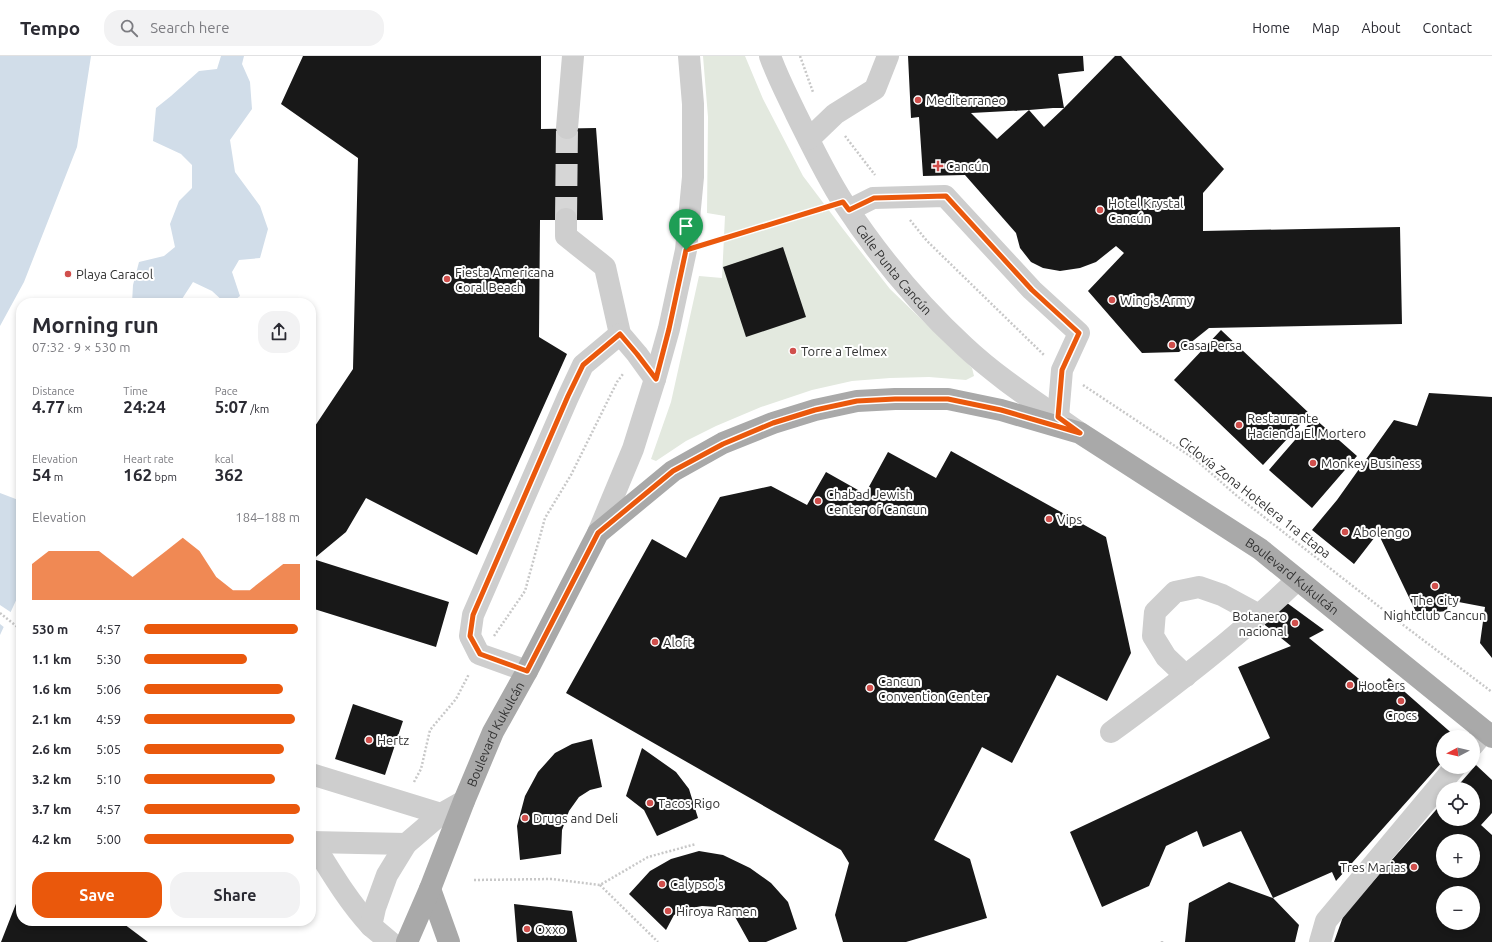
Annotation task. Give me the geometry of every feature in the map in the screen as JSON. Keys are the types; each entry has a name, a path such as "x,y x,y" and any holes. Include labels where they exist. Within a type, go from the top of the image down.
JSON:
{"main road":[{"name":"Boulevard Kukulcán","path":"407,942 493,732 527,671 598,533 673,471 723,444 773,423 815,410 857,401 948,399 1001,410 1080,433 1260,549 1483,738"},
{"path":"430,889 449,942"}],"street":[{"path":"567,128 573,56"},
{"path":"598,533 633,448 656,379 669,329 686,250 693,177 693,104 689,56"},
{"name":"Calle Punta Cancún","path":"770,56 808,139 846,206 866,236 897,276 964,346 1013,386 1080,433"},
{"path":"808,139 835,114 875,89 888,56"},
{"path":"846,206 874,198 946,196 1032,290 1079,333 1062,370 1058,417"},
{"path":"566,219 566,236 605,267 620,334 656,379"},
{"path":"527,671 480,654 470,636 473,615 568,396 583,365 620,334"},
{"path":"1111,732 1186,676 1259,615 1297,580"},
{"path":"1186,676 1166,657 1153,636 1155,612 1175,592 1199,587 1222,595 1259,615"},
{"path":"1320,942 1326,921 1449,774"},
{"path":"316,776 441,814"},
{"path":"371,926 375,908 387,874 406,844 441,814 464,801"},
{"path":"316,843 406,844"},
{"path":"316,849 358,912 371,926 390,942"}],"path":[{"name":"Ciclovía Zona Hotelera 1ra Etapa","path":"800,56 815,96 927,241 1040,352 1062,370 1196,460 1243,500 1390,615 1492,692"},
{"path":"686,250 846,206"},
{"path":"0,613 16,626"},
{"path":"600,885 648,857 696,844"},
{"path":"474,880 552,879 600,885 658,942"}],"shaded area":[{"path":"0,56 91,56 77,147 24,282 0,326"},
{"path":"221,56 244,56 242,64 250,82 252,109 230,140 235,172 260,206 268,229 260,258 239,260 232,272 240,296 237,298 220,298 212,291 193,282 183,298 132,298 133,285 139,262 164,256 175,247 170,224 179,201 192,188 192,165 181,154 153,141 156,108 199,71 217,69"},
{"path":"703,56 745,56 763,99 803,176 890,289 972,368 974,376 966,380 929,377 852,381 812,390 761,407 716,426 686,441 656,461 651,459 671,402 699,276 722,278 725,216 707,213 708,117"},
{"path":"0,493 16,499 16,600 0,635"}],"pier":[{"path":"0,605 12,613 5,628 0,624"}],"building":[{"name":"Fiesta Americana Coral Beach","path":"303,56 541,56 541,129 596,128 603,220 540,220 539,337 567,354 477,555 366,498 346,532 316,557 316,424 353,369 358,158 281,104"},
{"name":"Hotel Krystal Cancún","path":"908,56 1083,56 1084,71 1058,74 1064,108 1115,56 1121,56 1224,169 1203,193 1203,231 1400,227 1402,324 1209,328 1179,352 1142,353 1088,291 1124,253 1116,246 1096,262 1080,268 1060,271 1043,268 1031,262 1020,248 1016,233 965,175 923,176 919,117 911,118","holes":["1064,108 1044,127 1029,110","1029,110 997,139 971,113"]},
{"path":"783,247 806,317 746,337 723,267"},
{"path":"1221,330 1310,414 1263,465 1174,380"},
{"path":"1429,393 1492,397 1492,658 1480,643 1485,607 1448,600 1447,611 1417,614 1378,533 1354,564 1312,530 1337,500 1394,420 1417,426"},
{"name":"Monkey Business","path":"1314,418 1357,456 1312,508 1269,470"},
{"name":"Cancun Convention Center","path":"951,451 1106,537 1131,653 1107,701 1057,675 1012,763 982,747 934,840 970,859 987,918 906,942 843,942 835,915 849,863 841,850 566,693 652,539 686,558 720,497 771,486 807,505 826,472 865,494 888,452 936,478"},
{"path":"316,560 449,602 436,647 316,610"},
{"path":"1283,600 1324,630 1309,638 1375,692 1389,678 1448,730 1436,730 1436,769 1336,881 1332,872 1273,898 1241,831 1203,847 1197,831 1166,846 1149,886 1102,907 1070,832 1270,738 1238,667 1291,646 1260,621"},
{"name":"Hertz","path":"353,704 403,721 385,775 335,759"},
{"path":"592,739 602,787 590,790 579,797 569,811 562,830 561,854 520,860 517,826 525,796 538,772 555,753 572,744"},
{"path":"642,748 676,772 689,789 698,818 657,836 644,810 626,796"},
{"path":"1480,769 1492,780 1492,813 1481,825 1492,835 1492,942 1334,942 1344,914 1436,810 1436,826 1480,826 1480,782 1461,782 1468,774 1480,774"},
{"path":"699,851 723,855 750,868 771,883 788,902 797,929 766,942 749,942 734,915 717,907 702,906 686,909 674,915 666,930 629,894 650,871 671,859"},
{"path":"1229,882 1273,898 1299,925 1295,942 1185,942 1189,903"},
{"path":"16,904 16,926 127,926 148,942 1,942"},
{"path":"514,904 572,911 577,942 517,942"}],"tunnel":[{"path":"566,219 567,128"}],"place":[{"name":"Mediterraneo","path":"918,100"},
{"name":"Cancún","path":"938,166"},
{"name":"Hotel Krystal Cancún","path":"1100,210"},
{"name":"Playa Caracol","path":"68,274"},
{"name":"Fiesta Americana Coral Beach","path":"447,279"},
{"name":"Wing's Army","path":"1112,300"},
{"name":"Casa Persa","path":"1172,345"},
{"name":"Torre a Telmex","path":"793,351"},
{"name":"Restaurante Hacienda El Mortero","path":"1239,425"},
{"name":"Monkey Business","path":"1313,463"},
{"name":"Chabad Jewish Center of Cancun","path":"818,501"},
{"name":"Vips","path":"1049,519"},
{"name":"Abolengo","path":"1345,532"},
{"name":"The City Nightclub Cancun","path":"1435,586"},
{"name":"Botanero nacional","path":"1295,623"},
{"name":"Aloft","path":"655,642"},
{"name":"Hooters","path":"1350,685"},
{"name":"Cancun Convention Center","path":"870,688"},
{"name":"Crocs","path":"1401,701"},
{"name":"Hertz","path":"369,740"},
{"name":"Tacos Rigo","path":"650,803"},
{"name":"Drugs and Deli","path":"525,818"},
{"name":"Tres Marias","path":"1414,867"},
{"name":"Calypso's","path":"662,884"},
{"name":"Hiroya Ramen","path":"668,911"},
{"name":"Oxxo","path":"527,929"}],"route":[{"path":"946,196 1032,290 1079,333 1062,370 1058,417 1080,433 1001,410 948,399 857,401 815,410 773,423 723,444 673,471 598,533 527,671 480,654 470,636 473,615 568,396 583,365 620,334 656,379 669,329 686,250 843,202 849,210 874,198 946,196"}]}
